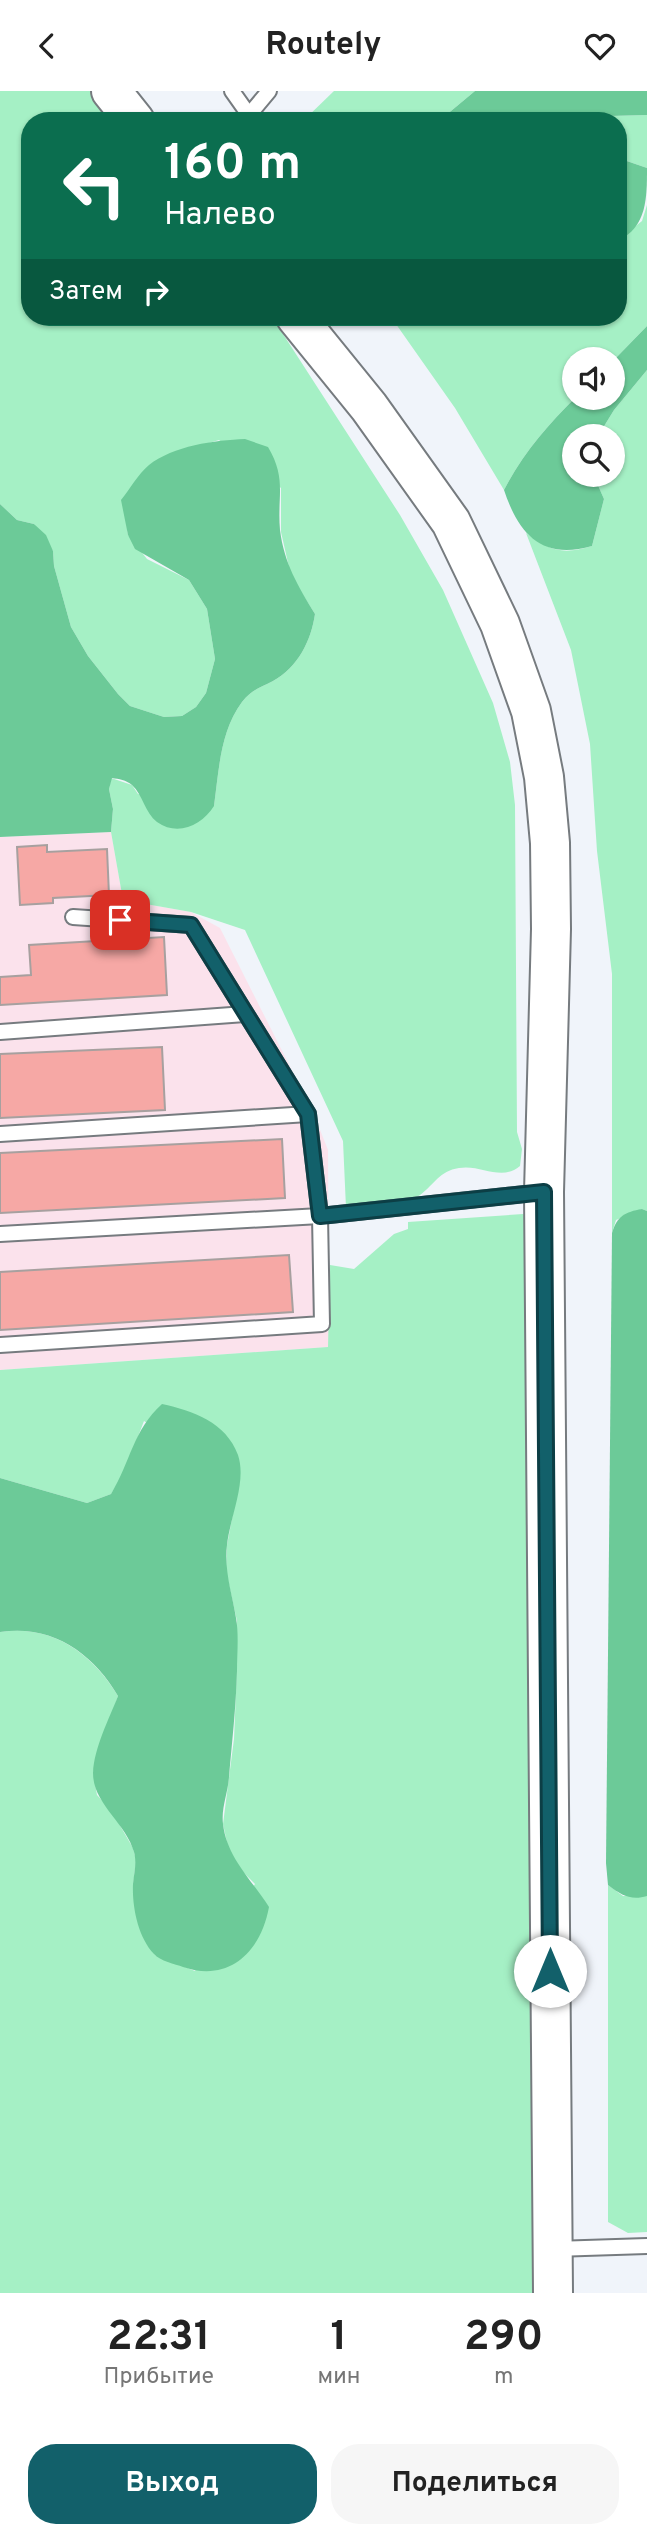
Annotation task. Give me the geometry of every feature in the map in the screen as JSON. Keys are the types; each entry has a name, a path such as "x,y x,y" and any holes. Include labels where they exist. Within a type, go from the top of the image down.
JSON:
{"main road":[{"path":"111,91 128,112"},
{"path":"303,326 369,407 452,521 499,624 531,711 544,777 550,843 544,1192 553,2293"}],"lane":[{"path":"232,91 244,112"},
{"path":"252,112 269,91"},
{"path":"0,1345 322,1324 320,1216 308,1114 191,925 73,917"},
{"path":"0,1033 245,1014"},
{"path":"0,1135 308,1114"},
{"path":"0,1234 320,1216 544,1192"},
{"path":"552,2249 647,2246"}],"shaded area":[{"path":"111,832 123,900 191,912 220,928 313,1112 328,1150 329,1347 0,1370 0,837"}],"green space":[{"path":"0,91 92,91 109,112 21,112 21,326 278,326 400,515 443,590 493,703 510,762 515,805 517,1132 522,1149 520,1166 513,1171 498,1173 459,1168 447,1172 420,1195 403,1203 346,1208 343,1141 245,930 191,912 123,900 111,832 111,778 132,785 138,794 214,806 222,752 235,714 249,694 290,668 307,643 315,614 291,576 281,532 281,488 219,440 196,447 126,519 128,535 147,559 189,580 207,609 215,659 206,693 196,707 182,716 164,717 130,706 118,694 88,656 71,627 54,566 53,551 34,524 17,520 0,504"},
{"path":"334,91 475,91 450,112 312,112"},
{"path":"475,91 647,91 647,115 627,116 627,112 450,112"},
{"path":"647,115 647,168 627,161 627,116"},
{"path":"627,161 647,168 643,210 640,220 628,235"},
{"path":"647,205 647,326 625,349 562,347 564,410 536,441 504,490 455,408 397,326 627,326 627,233 642,221"},
{"path":"647,326 647,370 625,397 625,349"},
{"path":"647,370 647,1211 642,1209 616,1220 612,1233 612,974 597,851 590,744 571,650 526,533 557,550 592,546 604,499 599,487 625,487 625,424 605,424 614,410 625,410 625,397"},
{"path":"564,410 614,410 605,424 562,424 562,487 599,487 604,499 592,546 559,549 535,540 517,520 504,490 536,440"},
{"path":"245,439 268,447 274,458 279,478 279,518 285,553 288,564 315,614 307,643 296,661 282,675 249,694 235,714 222,752 214,806 203,819 189,827 173,829 153,818 132,785 112,778 109,789 113,809 111,832 0,837 0,504 17,520 34,524 46,535 53,551 54,566 71,627 88,656 118,694 130,706 164,717 182,716 196,707 206,693 215,659 207,609 189,580 135,549 128,535 121,500 141,473 159,458 195,445"},
{"path":"642,1209 647,1211 647,1896 636,1898 622,1894 608,1885 606,1863 612,1233 622,1216"},
{"path":"523,1214 533,1218 536,2293 0,2293 0,1632 37,1633 69,1645 96,1667 118,1696 93,1772 97,1795 111,1810 133,1848 136,1860 133,1886 155,1955 195,1971 255,1884 239,1868 228,1847 223,1824 234,1739 237,1669 237,1621 226,1571 227,1545 239,1482 144,1421 124,1473 111,1494 87,1503 0,1478 0,1370 328,1347 330,1265 354,1269 394,1234 408,1229 408,1222"},
{"path":"162,1404 185,1410 217,1426 233,1444 240,1465 241,1477 226,1555 238,1645 234,1724 223,1824 229,1848 269,1907 265,1923 251,1950 229,1967 215,1971 200,1971 160,1959 148,1947 140,1930 134,1902 134,1852 94,1784 94,1763 99,1744 118,1696 96,1667 69,1645 54,1637 37,1633 0,1632 0,1478 87,1503 111,1494 138,1435"},
{"path":"608,1885 623,1896 647,1896 647,2232 628,2233 608,2222"}],"building":[{"path":"47,845 47,852 107,849 109,895 53,898 53,903 20,905 17,847"},
{"path":"164,937 167,995 0,1005 0,977 31,975 29,945"},
{"path":"162,1047 165,1110 0,1118 0,1054"},
{"path":"282,1139 285,1198 0,1213 0,1153"},
{"path":"289,1255 293,1312 0,1330 0,1272"}],"route":[{"path":"120,920 191,925 308,1114 320,1216 544,1192 550,1971"}]}
